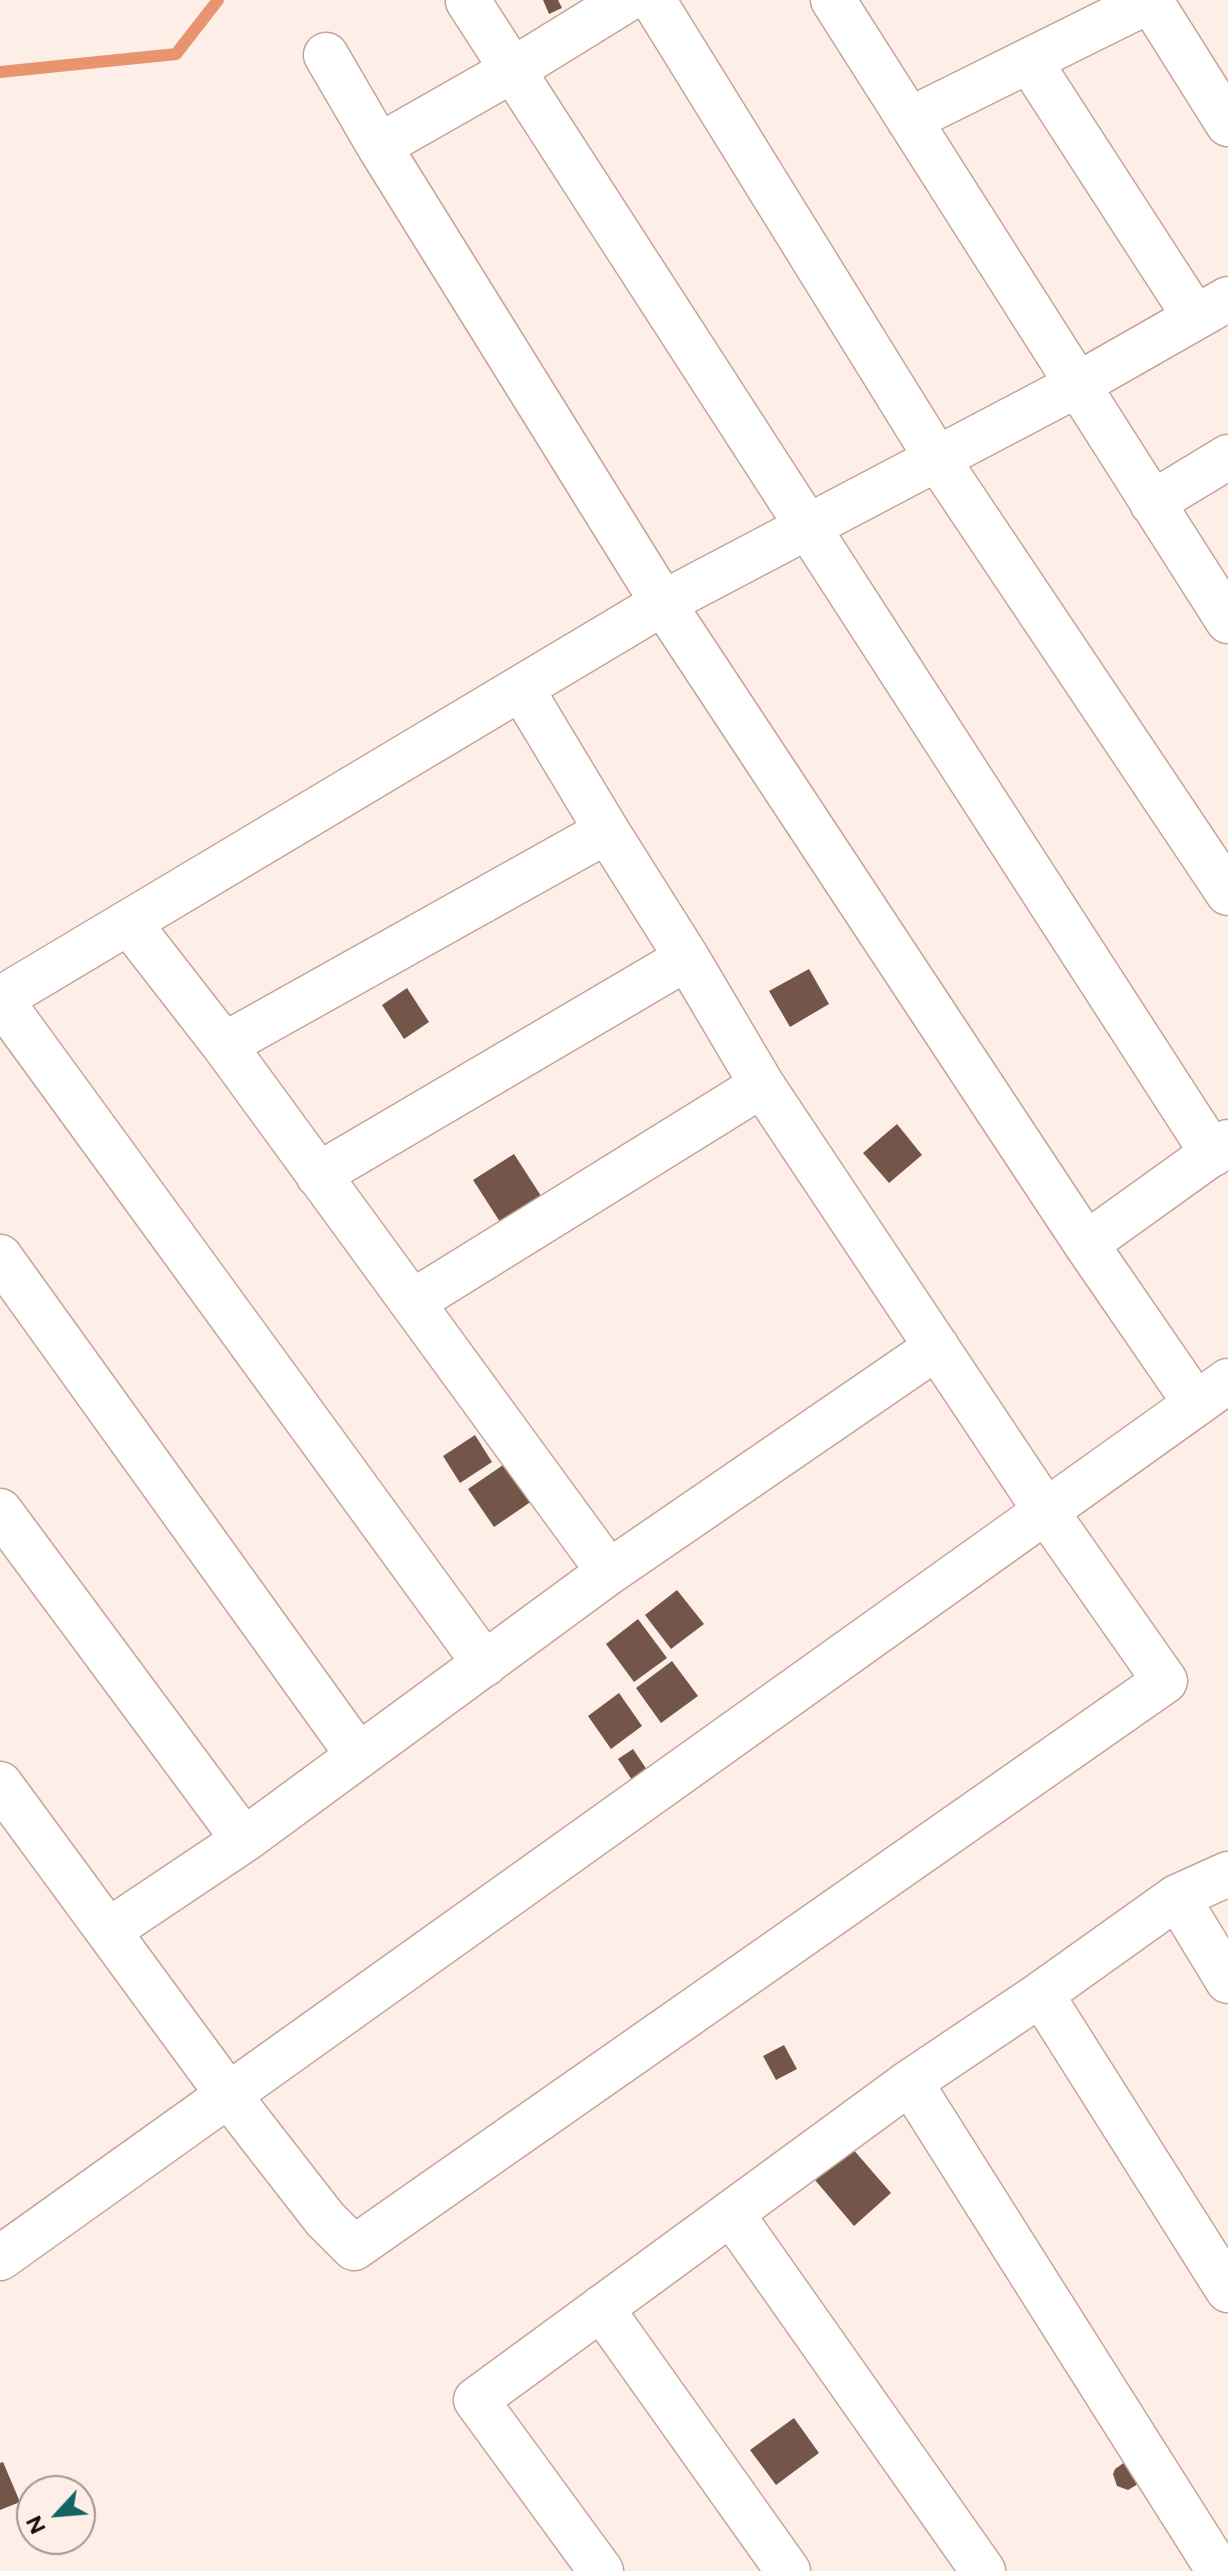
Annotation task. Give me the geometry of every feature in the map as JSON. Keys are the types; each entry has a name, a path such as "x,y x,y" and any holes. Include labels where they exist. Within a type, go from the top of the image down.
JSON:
{"street":[{"path":"379,146 511,71 626,0"},
{"path":"653,0 936,457 1228,893"},
{"path":"909,120 1150,0 1228,124"},
{"path":"468,1 807,529 1220,1148 1086,1244"},
{"path":"843,3 909,120 1226,614"},
{"path":"0,2258 1212,1392 1086,1244 663,603 379,146 326,55"},
{"path":"485,1664 0,999 663,603 1077,385 1211,308 1030,62"},
{"path":"1152,503 1228,457"},
{"path":"0,1784 227,2093 325,2219 354,2248 1165,1681 1045,1510 762,1085 521,688"},
{"path":"224,1045 607,831"},
{"path":"129,923 224,1045 414,1301 609,1572"},
{"path":"318,1175 687,958"},
{"path":"414,1301 762,1085"},
{"path":"0,1257 358,1755"},
{"path":"108,1931 244,1840 609,1572 937,1347"},
{"path":"0,1511 244,1840"},
{"path":"601,2571 476,2400 910,2082 1177,1897 1228,1874"},
{"path":"1177,1897 1228,1981"},
{"path":"1041,1994 1228,2290"},
{"path":"910,2082 1219,2571"},
{"path":"731,2213 983,2571"},
{"path":"601,2308 788,2571"}],"building":[{"path":"543,0 558,0 562,8 549,14"},
{"path":"809,969 829,1004 790,1027 769,991"},
{"path":"407,988 429,1022 404,1039 382,1005"},
{"path":"897,1124 922,1155 889,1183 863,1153"},
{"path":"514,1154 543,1199 502,1225 473,1180"},
{"path":"475,1435 492,1462 460,1483 443,1456"},
{"path":"509,1461 535,1499 494,1527 468,1489"},
{"path":"677,1590 704,1624 671,1649 645,1615"},
{"path":"638,1619 667,1658 634,1682 606,1644"},
{"path":"672,1661 698,1696 661,1723 636,1688"},
{"path":"619,1693 642,1726 611,1749 588,1716"},
{"path":"633,1749 647,1770 632,1780 618,1759"},
{"path":"784,2045 797,2069 776,2080 763,2056"},
{"path":"852,2148 891,2193 854,2226 815,2180"},
{"path":"794,2418 819,2453 776,2485 750,2450"},
{"path":"3,2462 16,2493 16,2504 0,2510 0,2463"},
{"path":"1125,2462 1138,2484 1128,2490 1117,2486 1113,2474"}],"waterway":[{"path":"0,72 176,54 218,0"}]}
